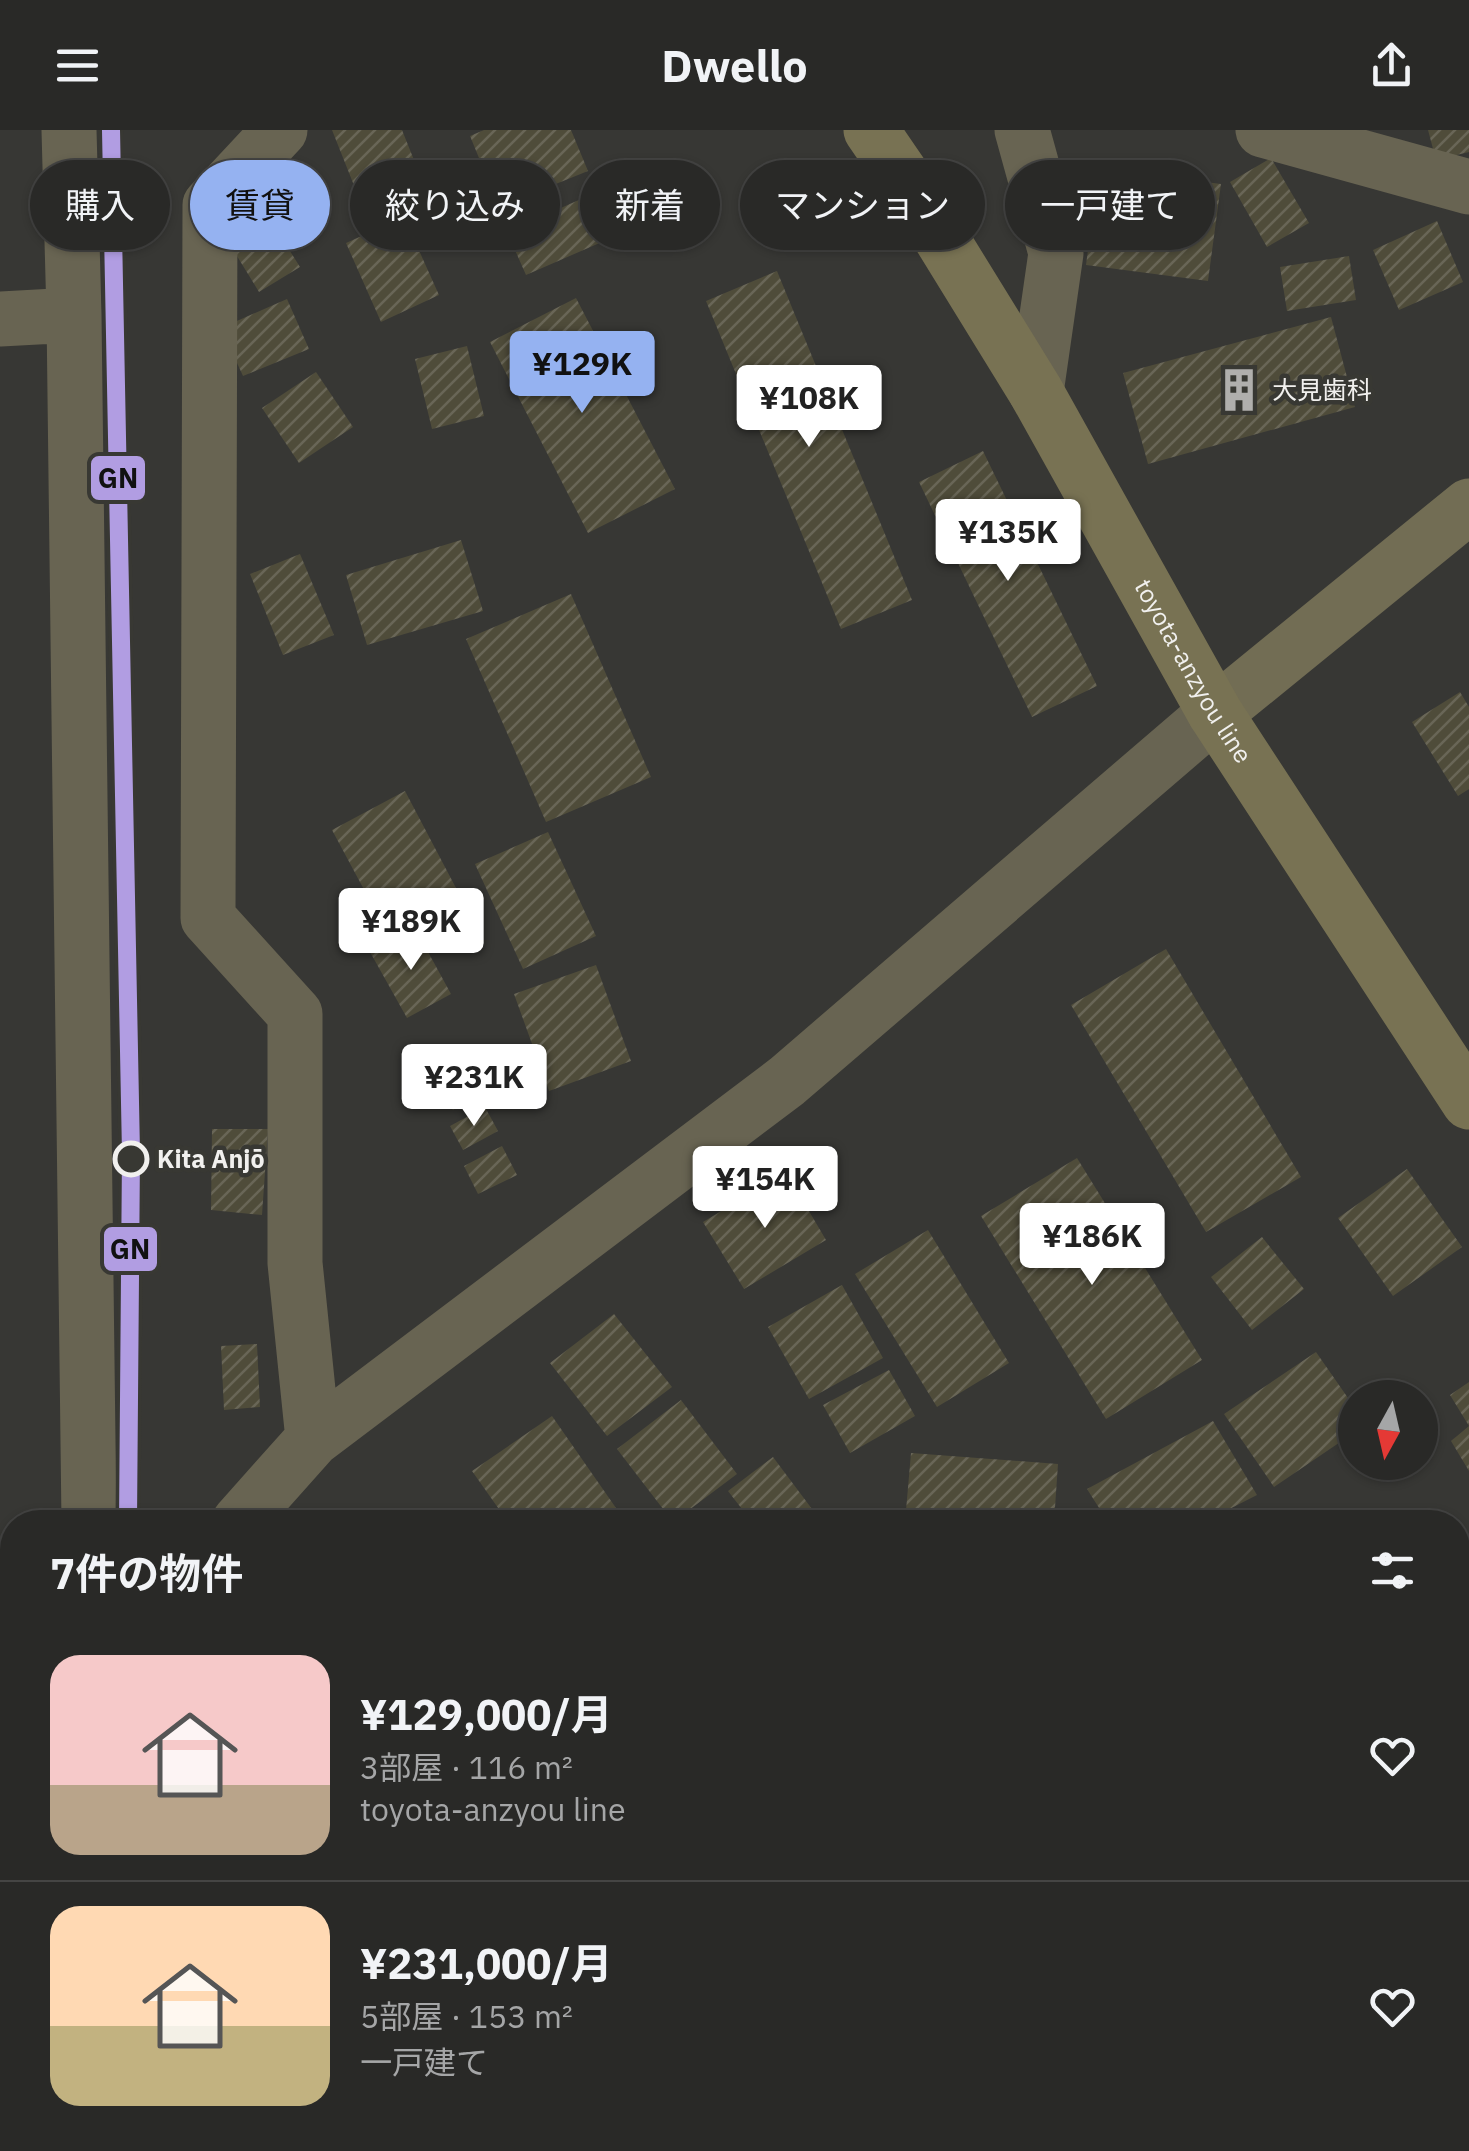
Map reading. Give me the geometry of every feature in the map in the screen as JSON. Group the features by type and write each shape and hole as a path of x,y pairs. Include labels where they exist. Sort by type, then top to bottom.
{"main road":[{"name":"toyota-anzyou line","path":"871,130 1036,392 1215,713 1469,1102"}],"street":[{"path":"69,130 89,1510"},
{"path":"280,130 210,205 208,918 295,1014 295,1263 313,1439"},
{"path":"1022,130 1056,253 1036,392"},
{"path":"1262,130 1469,188"},
{"path":"0,319 74,316"},
{"path":"250,1510 313,1439 787,1081 1215,713 1469,506"}],"building":[{"path":"332,130 402,130 414,160 350,160 350,175"},
{"path":"484,130 571,130 583,160 580,160 580,174 560,182 560,160 480,160 470,136"},
{"path":"1428,130 1469,130 1469,152 1436,160"},
{"path":"1271,158 1309,223 1267,247 1230,182"},
{"path":"1215,183 1221,184 1215,229"},
{"path":"580,199 580,250 584,250 526,275 515,250 560,250 560,208"},
{"path":"1437,221 1463,282 1399,310 1373,250"},
{"path":"350,241 350,250 419,250 439,295 381,322 346,243"},
{"path":"233,250 289,250 300,267 259,292"},
{"path":"1088,250 1212,250 1208,281 1086,265"},
{"path":"1349,256 1356,300 1287,311 1280,267"},
{"path":"777,271 912,600 841,629 706,301"},
{"path":"576,298 675,489 588,533 490,342"},
{"path":"287,299 309,349 243,376 221,328"},
{"name":"大見歯科","path":"1331,317 1355,407 1148,464 1123,373"},
{"path":"467,346 484,416 432,429 415,359"},
{"path":"316,372 353,427 299,463 262,408"},
{"path":"983,451 1097,686 1032,717 919,482"},
{"path":"461,540 483,611 367,645 346,575"},
{"path":"300,554 334,635 283,655 250,574"},
{"path":"571,594 651,777 546,822 466,639"},
{"path":"1460,692 1469,707 1469,789 1458,796 1412,722"},
{"path":"405,791 456,888 383,925 332,830"},
{"path":"548,832 596,936 523,969 475,864"},
{"path":"415,928 451,994 407,1018 370,952"},
{"path":"1166,949 1301,1177 1206,1232 1071,1005"},
{"path":"596,965 631,1061 549,1091 514,994"},
{"path":"453,1068 473,1096 453,1110 433,1081"},
{"path":"485,1107 498,1131 463,1150 450,1126"},
{"path":"212,1129 268,1129 262,1215 211,1210"},
{"path":"502,1146 517,1175 478,1194 464,1166"},
{"path":"1077,1158 1202,1360 1106,1419 981,1216"},
{"path":"1407,1169 1462,1247 1393,1296 1338,1218"},
{"path":"786,1172 826,1240 744,1289 703,1222"},
{"path":"928,1230 1009,1363 937,1407 855,1274"},
{"path":"1262,1237 1304,1289 1252,1330 1211,1277"},
{"path":"842,1285 883,1358 809,1399 768,1327"},
{"path":"614,1314 672,1387 607,1436 550,1363"},
{"path":"257,1344 260,1407 224,1410 221,1346"},
{"path":"1316,1352 1338,1384 1338,1444 1274,1487 1224,1414"},
{"path":"889,1370 915,1416 850,1453 823,1405"},
{"path":"1469,1382 1469,1426 1450,1395"},
{"path":"681,1400 737,1474 689,1510 664,1510 617,1449"},
{"path":"552,1416 616,1508 500,1510 472,1471"},
{"path":"1213,1421 1257,1495 1228,1510 1100,1510 1087,1489"},
{"path":"1469,1426 1469,1471 1451,1441"},
{"path":"911,1453 1058,1464 1055,1510 906,1510"},
{"path":"773,1457 812,1509 743,1510 728,1491"}],"transit line":[{"name":"GN","path":"111,130 131,1153 128,1510"}],"place":[{"name":"大見歯科","path":"1239,390"},
{"name":"Kita Anjō","path":"131,1159"}]}
